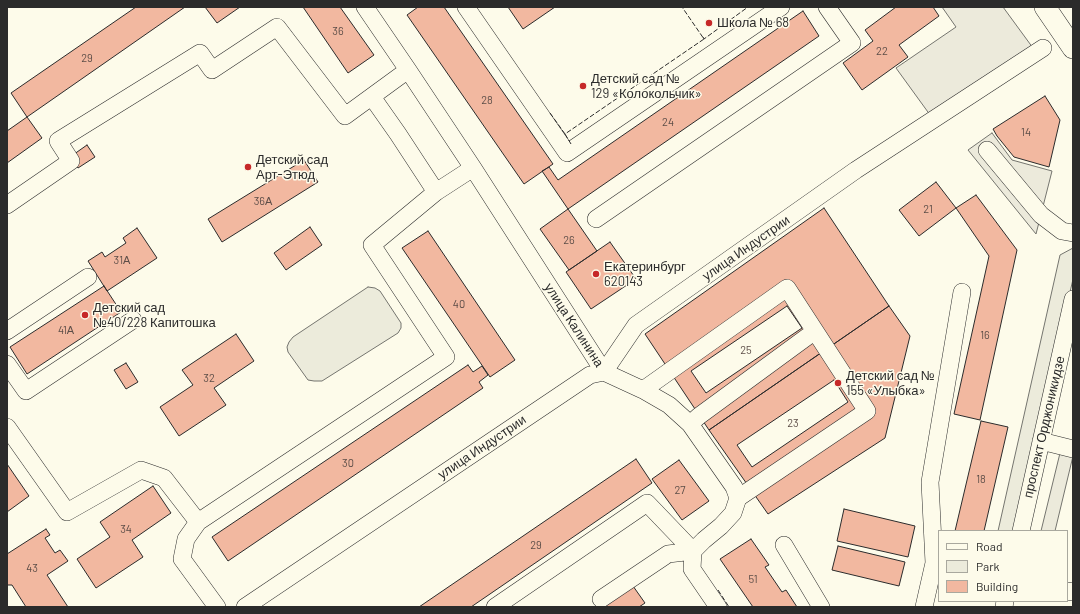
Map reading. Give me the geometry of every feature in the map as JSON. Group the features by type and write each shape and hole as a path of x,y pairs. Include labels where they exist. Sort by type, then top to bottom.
{"main road":[{"path":"1045,7 1073,48"}],"street":[{"name":"улица Калинина","path":"365,7 473,168 604,372 643,390 669,405 690,424 734,487 738,498"},
{"path":"466,7 567,152 781,7"},
{"path":"596,219 852,43 827,7"},
{"path":"7,205 71,161 58,141 200,53 212,70 277,26 345,116 408,70"},
{"name":"улица Индустрии","path":"245,607 590,375 604,372 636,325 856,170 1043,48"},
{"path":"372,97 436,192"},
{"path":"987,150 1041,215 1062,231 1073,233"},
{"path":"217,607 182,560 186,539 198,522 446,357 372,245 436,192 473,168"},
{"path":"7,331 88,277"},
{"path":"601,599 668,554 693,551 733,513 738,498 867,411 787,288 643,390"},
{"path":"924,607 936,564 930,482 962,292"},
{"name":"проспект Орджоникидзе","path":"1021,530 1073,299"},
{"path":"7,364 26,391 133,320"},
{"path":"690,424 815,331"},
{"path":"7,427 67,512 141,470 164,478 198,522"},
{"path":"1041,441 1073,449"},
{"path":"495,607 648,503 693,551 692,569 713,605"},
{"path":"784,544 821,607"}],"green space":[{"path":"1073,248 1073,279 1016,530 998,530 1060,255"},
{"path":"368,287 375,288 380,291 401,323 401,328 398,333 322,381 308,380 288,352 287,347 289,342 293,337"}],"shaded area":[{"path":"942,7 1003,7 1033,48 933,119 896,68 956,27"},
{"path":"992,133 1012,160 1052,171 1036,234 968,150"},
{"path":"1061,449 1073,456 1055,530 1041,530"}],"building":[{"path":"136,7 185,7 27,117 11,93"},
{"path":"205,7 240,7 217,23"},
{"path":"303,7 340,7 374,55 348,73"},
{"path":"418,7 444,7 553,164 524,184 407,15"},
{"path":"508,7 555,7 523,29"},
{"path":"896,7 933,7 939,16 899,45 908,57 862,90 843,63 873,41 865,30"},
{"path":"803,11 819,36 568,209 542,171 549,167 558,180"},
{"path":"1045,96 1060,120 1049,167 1014,157 993,129"},
{"path":"27,117 42,138 7,163 7,131"},
{"path":"87,145 95,157 78,168 70,157"},
{"path":"304,160 318,182 222,242 208,219"},
{"path":"936,182 956,208 919,236 899,210"},
{"path":"976,195 1017,250 980,420 954,414 989,256 956,208"},
{"path":"824,208 889,306 709,430 645,334"},
{"path":"568,209 597,251 569,270 540,229"},
{"path":"310,227 322,245 286,270 274,253"},
{"path":"137,228 157,258 107,291 88,261 102,252 105,257 126,243 123,238"},
{"path":"428,231 515,360 490,377 402,248"},
{"path":"610,242 636,279 591,309 566,272"},
{"path":"104,286 121,312 27,374 10,347"},
{"path":"787,306 802,328 706,393 691,371"},
{"name":"Детский сад № 155 «Улыбка»","path":"889,306 910,336 885,438 768,514 709,430"},
{"path":"236,334 254,361 214,388 226,405 179,436 160,407 193,385 182,370"},
{"path":"126,363 138,382 126,389 114,370"},
{"path":"468,365 473,372 482,366 488,375 479,382 483,388 228,561 212,537"},
{"path":"834,380 848,402 752,467 737,445"},
{"path":"981,421 1008,427 984,530 955,530"},
{"path":"636,459 652,483 471,607 419,607"},
{"path":"679,460 709,501 682,520 652,479"},
{"path":"7,464 29,496 7,512"},
{"path":"153,486 171,513 132,540 143,557 96,588 77,559 110,537 100,522"},
{"path":"844,509 915,526 908,557 837,541"},
{"path":"46,529 50,535 45,538 55,553 60,550 68,561 47,575 68,607 26,607 12,585 7,585 7,554"},
{"path":"751,539 769,565 765,567 782,592 786,590 797,607 753,607 720,559"},
{"path":"838,546 905,562 899,586 832,570"},
{"path":"633,586 645,603 639,607 603,607"}],"fence":[{"path":"550,113 565,134 704,39 682,7"},
{"path":"703,37 704,39 748,7"},
{"path":"565,134 571,144"},
{"path":"718,590 729,607"}],"place":[{"name":"Школа № 68","path":"709,23"},
{"name":"Детский сад № 129 «Колокольчик»","path":"583,86"},
{"name":"Детский сад Арт-Этюд","path":"248,167"},
{"name":"Екатеринбург 620143","path":"596,274"},
{"name":"Детский сад №40/228 Капитошка","path":"85,315"},
{"name":"Детский сад № 155 «Улыбка»","path":"838,383"}]}
